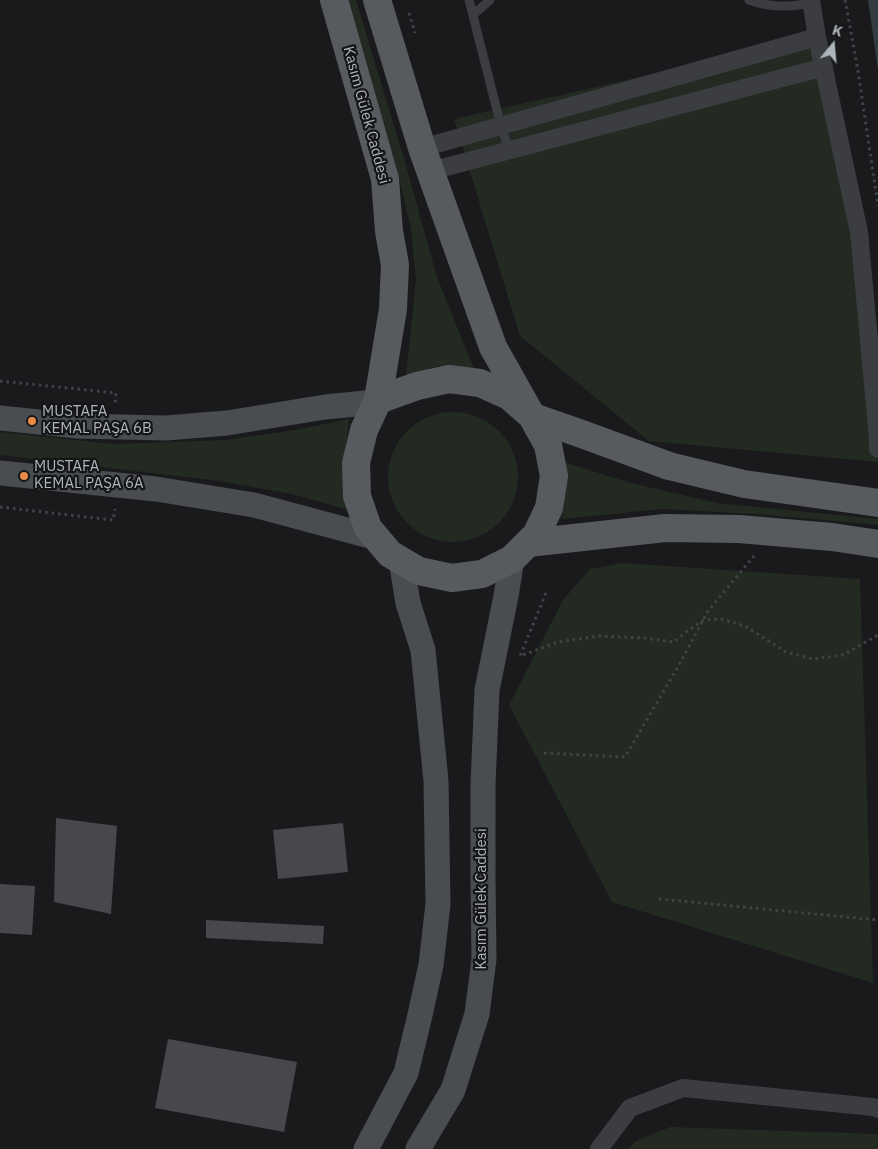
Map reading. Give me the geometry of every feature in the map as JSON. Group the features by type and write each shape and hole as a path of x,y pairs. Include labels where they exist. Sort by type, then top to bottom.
{"main road":[{"name":"Kasım Gülek Caddesi","path":"334,0 385,179 389,231 395,265 393,309 378,400 364,430 356,463 357,496 368,528 390,554 419,571 452,578 482,574 520,551"},
{"path":"377,0 426,160 492,347 548,445 554,476 549,508 536,535 520,551"},
{"path":"0,418 77,426 166,428 226,424 325,407 366,403 417,386 449,379 480,383 509,396 533,418 669,466 744,484 878,502"},
{"path":"0,473 156,489 254,505 377,538"},
{"path":"520,551 665,528 739,529 832,537 878,544"},
{"name":"Kasım Gülek Caddesi","path":"418,1149 454,1090 477,1014 484,959 483,785 487,690 506,596 520,551"},
{"path":"366,1149 406,1073 431,965 438,904 436,780 423,650 408,603 401,560"}],"street":[{"path":"812,1 817,36 859,232 878,449"},
{"path":"426,160 502,126 817,36"},
{"path":"426,160 509,151 824,67"},
{"path":"599,1149 630,1108 683,1088 878,1109"}],"lane":[{"path":"469,0 509,151"},
{"path":"473,15 490,0"},
{"path":"750,0 772,6 786,7 812,1"}],"path":[{"path":"845,0 858,71 878,206"},
{"path":"0,381 116,393 115,406"},
{"path":"0,507 113,520 115,509"},
{"path":"544,753 624,757 679,665 708,611 774,532"},
{"path":"546,593 520,656 558,642 599,636 643,638 674,642 704,620 721,619 745,626 786,652 813,659 843,655 878,635"},
{"path":"659,899 878,920"}],"shaded area":[{"path":"344,0 356,0 405,162 437,277 474,369 438,366 406,376 416,280 411,229 395,161"},
{"path":"868,0 878,0 878,70"},
{"path":"817,37 859,232 878,462 649,441 520,336 454,119"},
{"path":"453,412 466,413 478,417 499,431 513,452 517,464 517,490 513,502 499,523 478,537 466,541 453,542 440,541 428,537 407,523 393,502 389,490 388,477 389,464 393,452 407,431 428,417 440,413"},
{"path":"349,419 344,463 349,510 292,494 219,481 0,455 0,432 113,444 226,440 295,430"},
{"path":"560,461 631,483 717,503 878,519 878,525 756,514 662,509 562,519 565,491"},
{"path":"622,563 860,579 873,983 612,902 509,705 563,600 590,569"},
{"path":"670,1127 878,1134 878,1149 628,1149 636,1141"}],"building":[{"path":"56,818 117,826 111,914 54,902"},
{"path":"343,823 348,872 278,879 273,830"},
{"path":"0,884 35,886 32,935 0,933"},
{"path":"206,920 324,926 323,944 206,938"},
{"path":"168,1039 297,1062 284,1132 155,1108"}],"place":[{"name":"MUSTAFA KEMAL PAŞA 6B","path":"32,421"},
{"name":"MUSTAFA KEMAL PAŞA 6A","path":"24,476"}]}
